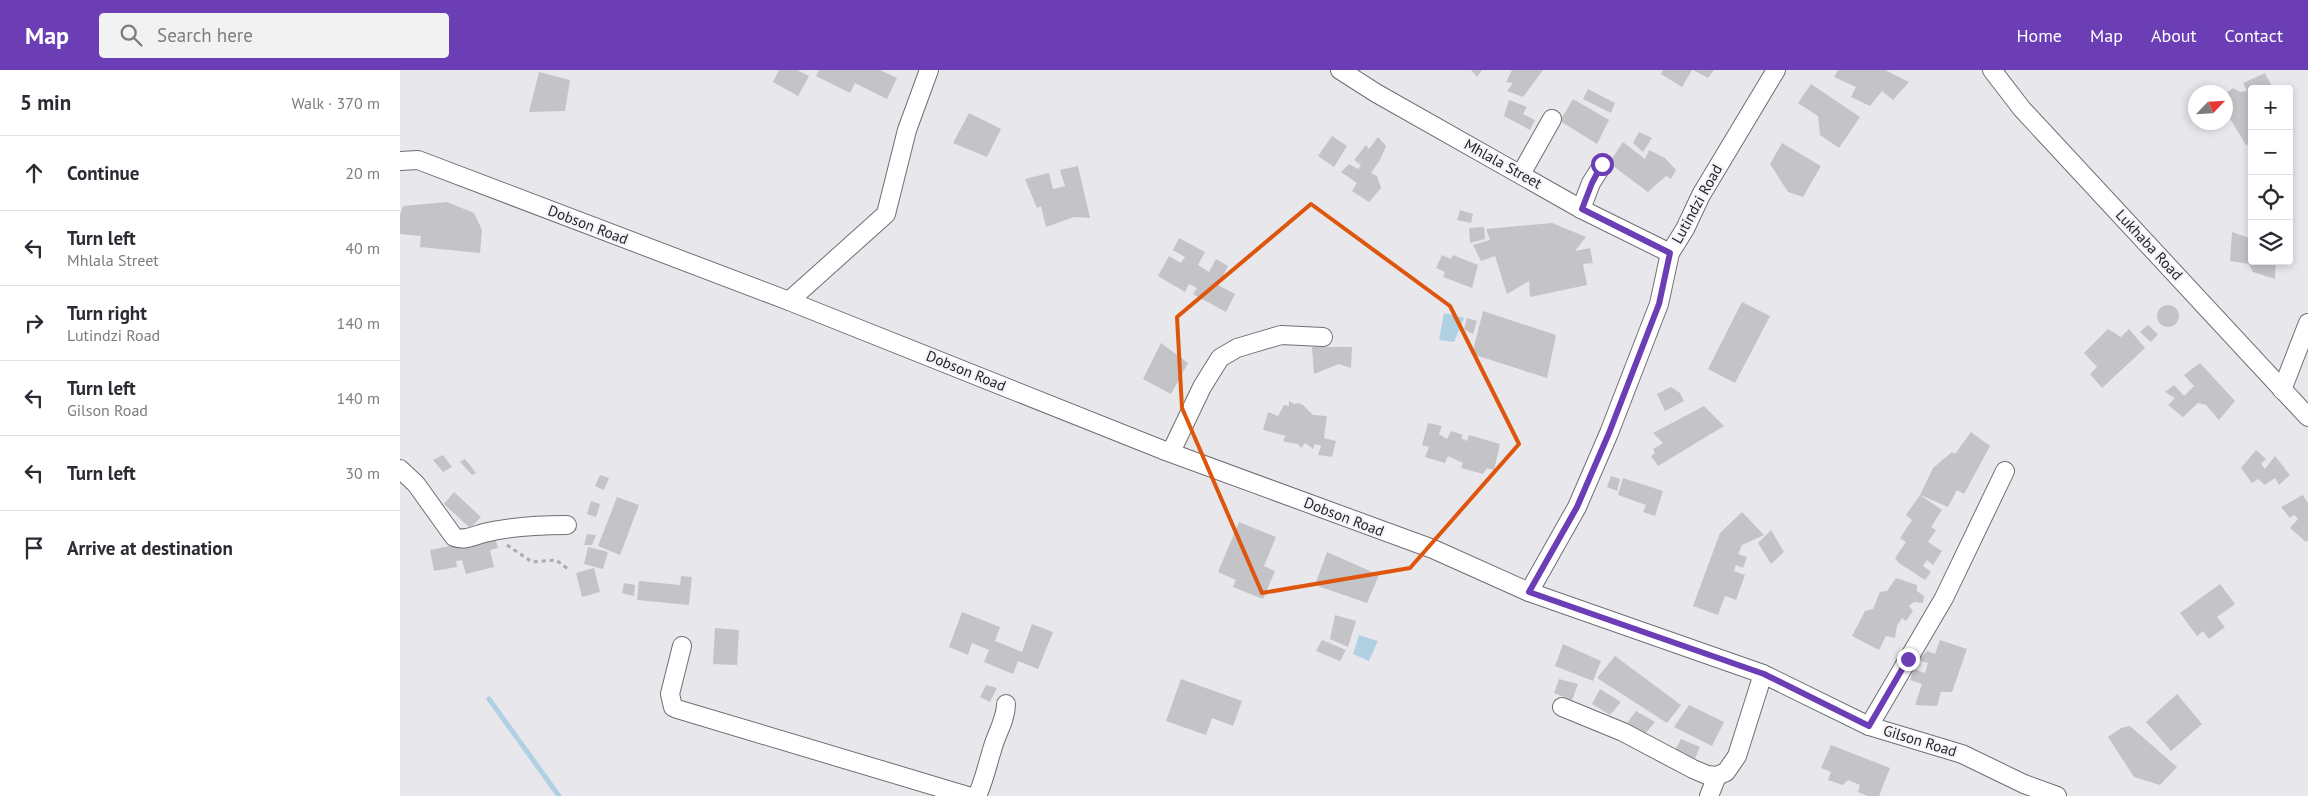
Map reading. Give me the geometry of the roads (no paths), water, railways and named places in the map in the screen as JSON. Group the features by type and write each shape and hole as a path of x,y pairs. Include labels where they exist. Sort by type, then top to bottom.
{"street":[{"path":"790,301 886,214 907,130 929,70"},
{"name":"Mhlala Street","path":"1340,70 1376,93 1582,209 1670,253"},
{"name":"Lutindzi Road","path":"1529,592 1577,507 1609,433 1659,304 1670,253 1685,229 1701,195 1776,70"},
{"name":"Lukhaba Road","path":"1992,70 2022,109 2308,418"},
{"path":"1521,174 1552,119"},
{"name":"Dobson Road","path":"400,161 418,160 790,301 1171,452 1433,549 1529,592"},
{"path":"1582,209 1602,164"},
{"path":"2282,390 2308,323"},
{"path":"1171,452 1202,387 1220,358 1237,348 1281,335 1323,337"},
{"path":"400,468 416,484 454,536 461,540 485,533 528,525 567,525"},
{"path":"1869,726 1944,598 2005,471"},
{"name":"Gilson Road","path":"1529,592 1764,674 1869,726 1962,754 2024,784 2057,796"},
{"path":"682,646 670,694 672,707 968,796"},
{"path":"1562,707 1624,732 1693,769 1707,775 1717,776 1726,772 1737,756 1764,674"},
{"path":"977,796 985,778 992,749 1006,712 1006,704"},
{"path":"1710,796 1717,776"}],"water":[{"path":"1444,313 1464,318 1454,342 1439,340"},
{"path":"1359,635 1378,641 1369,661 1353,654"}],"waterway":[{"path":"489,699 559,796"}]}
